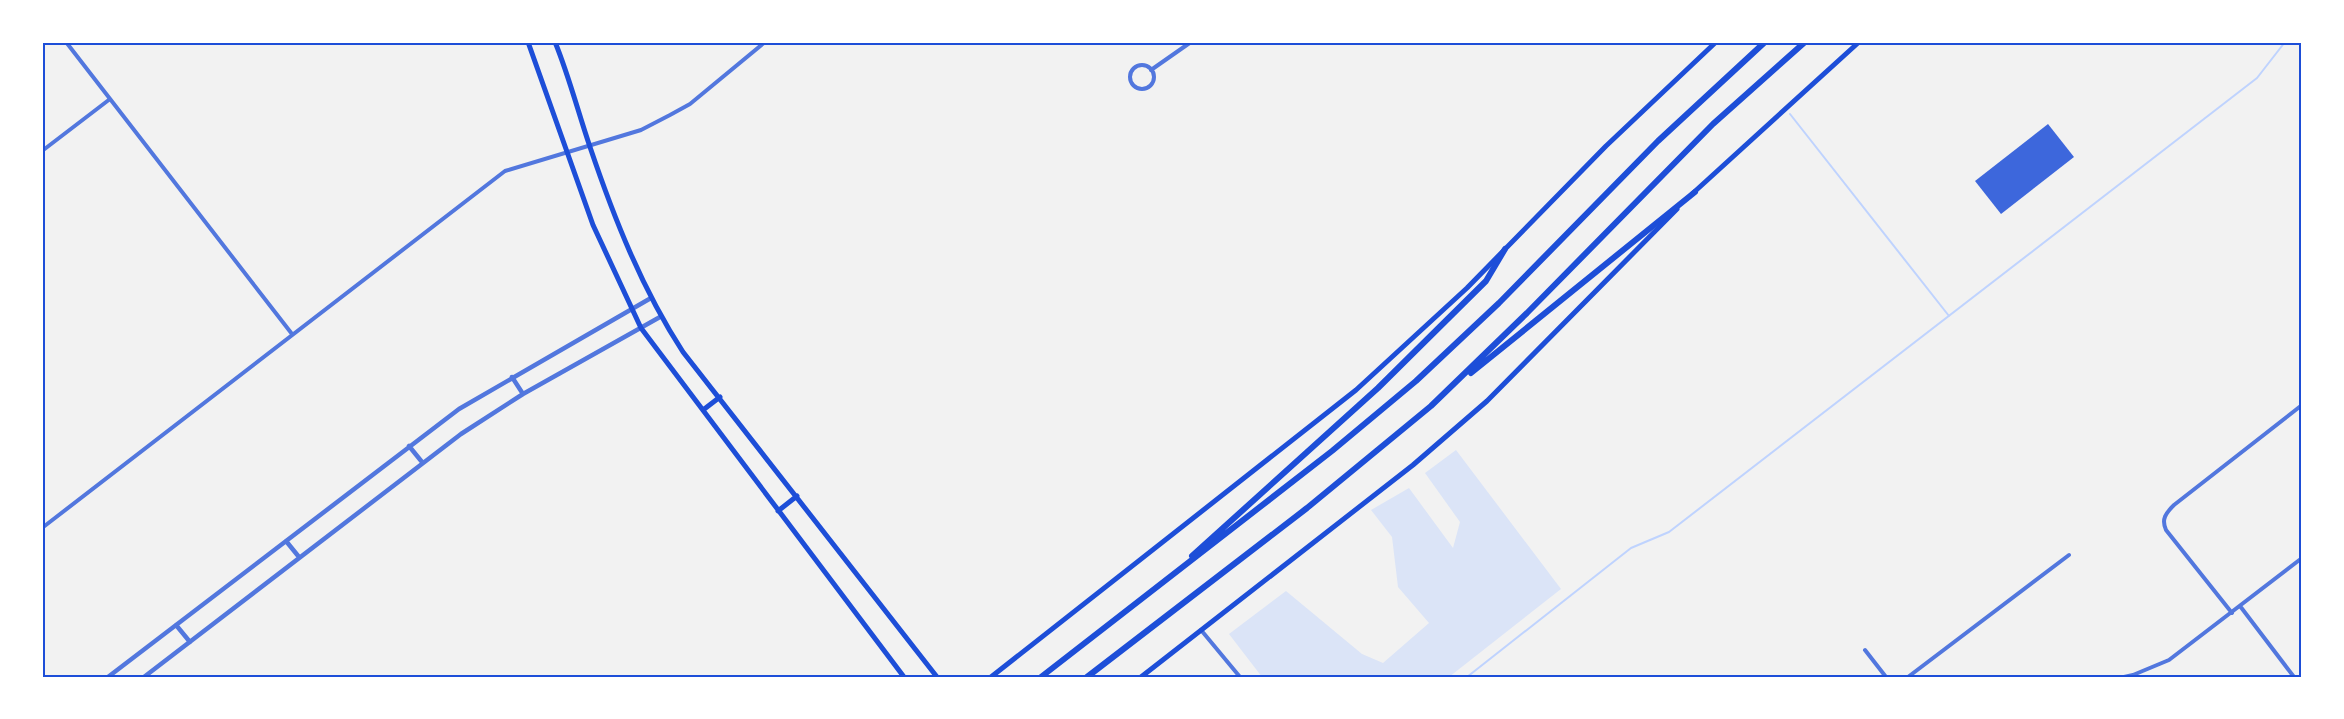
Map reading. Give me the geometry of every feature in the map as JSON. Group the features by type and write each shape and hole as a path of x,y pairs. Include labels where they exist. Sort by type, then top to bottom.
{"highway":[{"path":"1041,677 1332,451 1444,356 1658,141 1765,42"},
{"path":"1431,406 1519,321 1713,124 1805,42"},
{"path":"1087,677 1307,508 1695,192"},
{"path":"1158,587 1378,388 1486,281 1505,249"}],"main road":[{"path":"528,42 593,225 641,328 904,677"},
{"path":"555,42 589,146 620,227 660,316 683,352 937,677"},
{"path":"992,676 1356,390 1467,288 1606,147 1716,42"},
{"path":"1142,677 1413,465 1487,401 1695,192 1859,42"},
{"path":"703,410 720,397"},
{"path":"778,511 797,496"}],"street":[{"path":"66,42 291,334"},
{"path":"42,528 505,171 641,130 690,104 765,42"},
{"path":"1151,70 1191,42"},
{"path":"1141,65 1151,70 1154,76 1150,86 1139,89 1133,85 1130,78 1135,68 1141,65"},
{"path":"42,151 110,99"},
{"path":"108,677 459,409 651,298"},
{"path":"144,677 422,462 479,421 660,316"},
{"path":"512,377 523,394"},
{"path":"2232,613 2166,530 2163,523 2164,517 2174,505 2302,405"},
{"path":"410,446 422,462"},
{"path":"286,541 299,557"},
{"path":"1908,677 2069,555"},
{"path":"2124,677 2134,676 2169,660 2302,558"},
{"path":"2240,606 2294,677"},
{"path":"176,625 190,642"},
{"path":"1201,630 1240,677"},
{"path":"1865,650 1886,677"}],"shaded area":[{"path":"1456,450 1561,589 1449,677 1262,677 1229,634 1286,591 1362,654 1383,663 1429,623 1398,587 1392,537 1371,510 1409,488 1453,548 1460,522 1425,473"}],"building":[{"path":"2048,124 2074,157 2001,214 1975,181"}],"waterway":[{"path":"1467,677 1631,548 1669,532 2257,78 2285,42"},
{"path":"1790,114 1949,316"}]}
